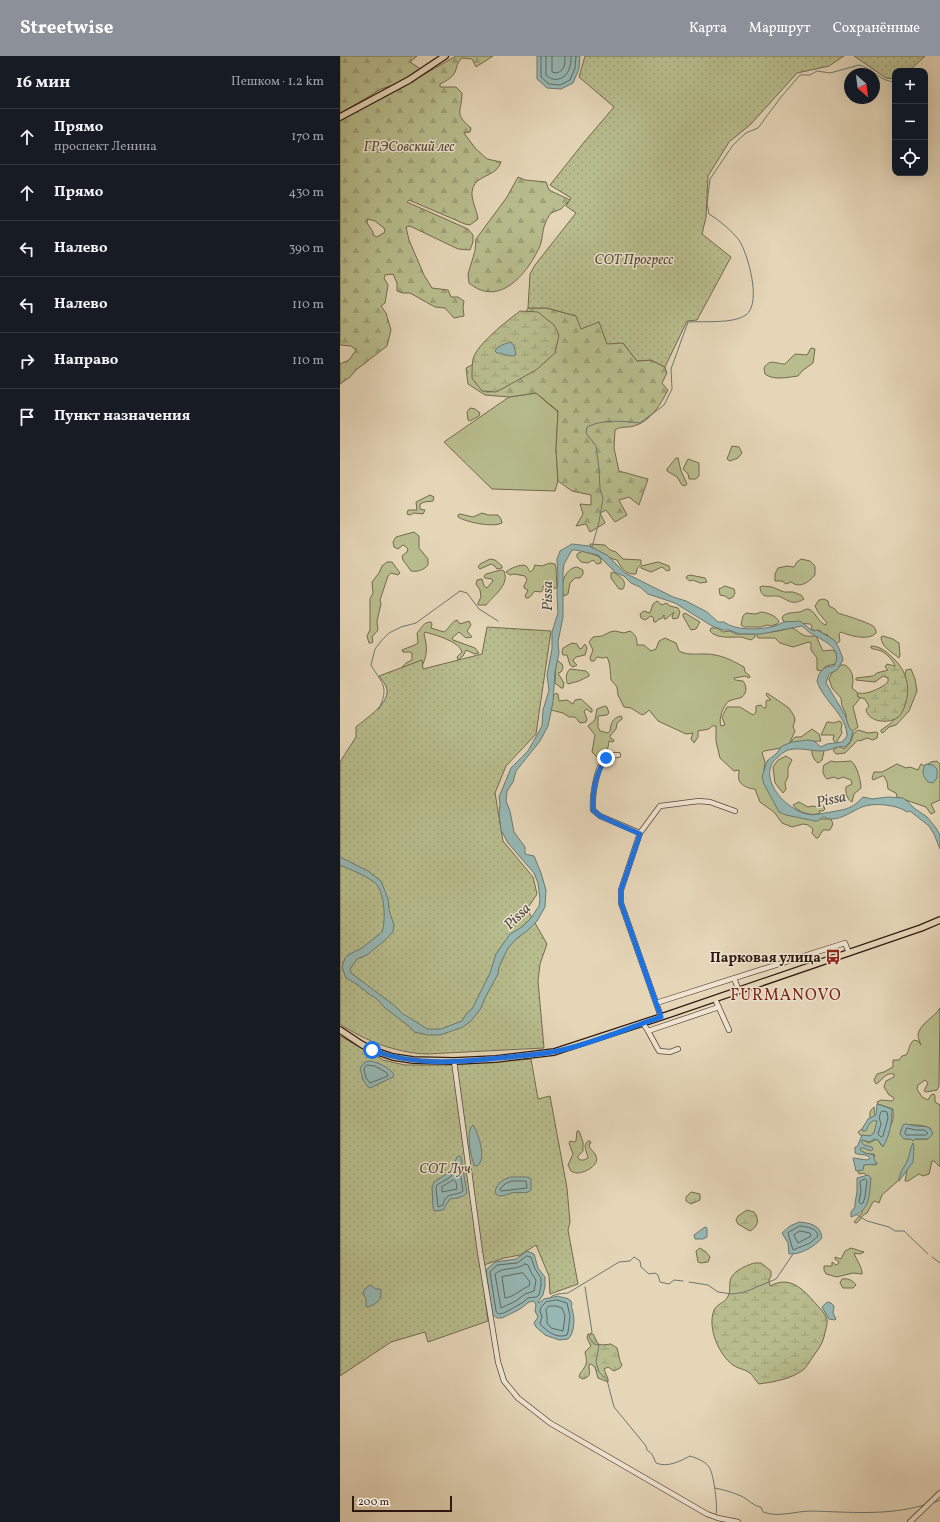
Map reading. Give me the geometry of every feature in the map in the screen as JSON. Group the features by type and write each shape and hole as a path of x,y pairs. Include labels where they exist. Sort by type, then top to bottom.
{"main road":[{"path":"340,117 409,80 445,56"},
{"path":"340,1030 361,1044 382,1054 413,1060 454,1061 554,1052 716,999 940,920"}],"street":[{"path":"618,755 611,755 606,758 602,764 595,782 592,799 593,810 600,816 640,834"},
{"path":"661,1017 621,903 621,890 640,834 660,806 699,801 710,802 735,811"},
{"path":"656,1003 845,943 849,953"},
{"path":"734,978 739,991"},
{"path":"716,999 729,1030"},
{"path":"648,1031 719,1007"},
{"path":"643,1023 659,1051 670,1052 678,1049"},
{"path":"454,1061 480,1252 498,1362 504,1381 518,1398 550,1423 707,1514 738,1522"},
{"path":"910,1522 940,1493"}],"green space":[{"name":"ГРЭСовский лес","path":"340,56 417,56 410,62 422,70 402,82 381,89 340,114"},
{"name":"ГРЭСовский лес","path":"456,56 493,56 476,67 472,59 462,58 458,63 454,74 440,84 440,87 456,87 462,93 460,115 465,123 471,128 470,132 464,133 475,148 487,159 501,162 496,170 481,178 473,187 472,198 478,219 470,225 409,200 407,202 468,229 473,235 473,242 470,250 458,249 410,226 406,227 409,240 424,275 432,288 448,290 451,297 458,297 464,301 464,316 454,318 445,308 435,307 410,293 397,291 397,283 393,274 385,275 384,278 388,285 385,303 381,306 386,313 391,330 387,346 340,384 340,364 349,360 356,350 351,346 340,345 340,120 390,94","holes":["368,219 375,221 384,228 385,232 377,237 373,235 373,232 367,223"]},
{"name":"СОТ Прогресс","path":"585,56 844,56 829,66 797,73 751,124 729,142 708,176 706,217 702,234 731,257 697,320 687,321 665,367 651,360 637,361 623,343 607,344 599,322 581,329 576,316 547,308 528,308 530,274 535,265 576,213 566,206 571,198 550,185 614,107 579,77"},
{"path":"854,56 925,56 912,68 892,68 892,79 886,78 880,74 880,68 871,68"},
{"path":"518,177 525,180 546,182 549,190 570,200 561,209 551,213 548,217 539,248 534,258 511,285 501,290 491,292 480,290 469,283 468,274 475,251 476,239 507,197"},
{"path":"528,308 547,308 599,322 623,343 637,361 651,360 665,367 667,373 662,383 668,390 654,412 640,424 615,430 614,448 619,471 648,479 639,505 629,497 619,500 627,515 615,522 606,510 600,513 605,523 590,532 586,524 576,526 583,514 580,504 591,505 591,495 572,491 558,481 556,449 558,411 536,393 509,397 485,395 468,384 466,368 484,359 519,325"},
{"path":"520,311 538,312 554,325 559,335 555,353 536,370 500,390 496,392 482,391 472,378 473,359 480,346"},
{"path":"811,348 815,349 813,363 798,376 777,378 765,374 764,368 769,363 773,362 785,364 795,354 807,355"},
{"path":"536,393 558,412 556,449 558,481 555,491 492,489 444,442 509,397"},
{"path":"470,408 475,409 480,413 479,416 470,421 468,420 467,412"},
{"path":"732,446 739,447 742,453 738,458 730,461 727,459"},
{"path":"676,458 678,458 681,471 687,484 685,486 682,485 677,477 667,471"},
{"path":"688,459 699,463 699,476 696,479 689,479 688,474 683,469"},
{"path":"430,495 434,497 433,501 420,504 420,509 425,510 423,514 407,514 408,510 417,510 416,502"},
{"path":"482,513 488,515 498,515 502,523 493,525 480,524 458,517 460,514 473,517"},
{"path":"414,532 419,536 419,548 428,559 428,565 421,570 411,571 403,560 402,556 408,549 403,545 398,549 394,547 393,542 396,537"},
{"path":"590,544 605,545 610,550 616,552 623,559 641,560 641,564 637,569 636,574 627,572 622,568 617,560 599,553 590,546"},
{"path":"583,551 598,556 601,559 601,563 597,564 593,560 588,563 581,562 577,557 577,554"},
{"path":"490,559 495,560 502,566 502,568 497,569 491,564 480,569 478,567 480,564"},
{"path":"801,559 810,561 815,566 815,575 810,580 801,585 791,582 786,584 782,581 775,581 775,574 778,568 787,566 794,567"},
{"path":"387,562 392,562 400,573 398,575 391,573 388,576 380,600 381,604 377,621 378,630 372,637 373,642 369,643 367,636 370,630 370,599 373,593 372,582 382,566"},
{"path":"658,562 669,566 670,570 667,571 662,567 651,572 641,568 641,566"},
{"path":"550,563 555,564 557,587 555,589 552,585 543,586 543,590 541,592 534,592 528,598 525,596 528,590 524,588 527,580 525,576 514,574 510,575 506,572 524,565 527,566 530,572 533,570 535,565 542,566"},
{"path":"577,567 583,570 583,574 580,578 575,578 570,583 568,594 564,596 562,587 564,578 569,571"},
{"path":"501,570 504,571 505,576 503,586 486,605 478,605 481,597 480,590 476,584 477,580 482,579 484,586 487,588 493,581 492,579 485,578 484,576 486,574"},
{"path":"613,572 624,581 623,589 619,589 611,578 611,573"},
{"path":"690,575 705,578 707,582 700,583 693,580 690,581 686,578"},
{"path":"725,586 734,589 735,593 733,597 729,599 720,595 719,589"},
{"path":"760,587 772,587 784,592 793,592 801,595 804,599 792,602 777,596 766,596 762,594 761,591"},
{"path":"824,599 828,601 829,606 835,609 838,613 872,625 875,628 876,633 869,637 864,637 849,635 841,632 839,634 840,641 836,644 827,637 828,635 819,630 815,631 811,629 812,626 810,624 784,622 782,618 783,616 808,609 813,612 823,624 826,625 827,623 815,606 819,600"},
{"path":"657,601 662,605 666,603 670,606 678,608 680,612 678,618 673,619 672,617 674,612 666,619 664,619 664,615 656,622 654,622 653,617 651,616 645,620 641,618 640,614 644,611 650,613 653,604"},
{"path":"762,612 774,616 779,622 771,626 767,625 761,627 744,627 741,625 743,616 746,613 755,614"},
{"path":"685,613 700,622 696,629 691,630 683,616"},
{"path":"457,620 460,624 469,621 471,625 467,631 472,637 466,638 459,632 452,638 453,640 475,648 479,653 475,654 466,650 463,656 458,660 457,657 462,652 460,648 446,639 425,632 426,654 422,666 402,667 412,660 412,653 403,652 402,650 417,644 417,633 424,624 431,622 431,628 444,632 453,622"},
{"path":"487,627 551,631 536,734 506,766 495,793 503,841 533,877 537,894 527,909 547,944 540,964 538,981 544,1048 427,1054 393,1049 360,1036 340,1024 340,762 356,737 356,727 372,714 386,698 386,686 379,676 422,660 423,669 482,654"},
{"path":"711,628 717,628 723,632 730,631 736,634 753,634 755,637 751,640 741,637 720,636 713,634 710,631"},
{"path":"791,628 805,636 816,636 823,651 833,650 837,656 835,664 826,666 822,671 817,670 817,658 811,650 811,643 809,642 793,647 780,643 775,638 758,638 757,636 757,634"},
{"path":"615,631 624,633 630,631 636,637 637,645 644,645 651,651 656,649 659,641 665,638 676,643 679,651 683,653 710,654 719,656 744,667 745,672 750,676 749,678 745,676 734,678 735,680 743,681 746,687 745,694 742,697 731,700 727,703 721,716 721,726 725,725 722,717 727,707 740,707 753,715 756,712 756,706 761,705 766,708 767,700 771,700 766,695 767,693 789,708 794,716 795,720 793,727 795,731 789,744 781,748 764,751 762,753 765,762 764,771 776,796 805,819 831,819 833,824 830,830 823,830 818,838 816,838 812,833 813,829 808,825 803,824 792,827 782,823 774,812 760,802 755,789 746,787 740,782 739,770 734,771 720,758 716,741 716,726 698,731 698,737 694,743 691,739 693,733 686,734 658,721 649,710 642,715 631,708 624,707 618,695 617,687 611,680 610,666 607,657 597,657 594,661 591,661 590,658 593,650 589,642 593,637 602,636"},
{"path":"883,636 893,639 899,643 899,658 883,644 881,637"},
{"path":"572,643 577,644 581,649 585,644 587,648 585,655 576,657 573,660 577,665 573,667 570,665 567,655 563,655 562,653 563,648"},
{"path":"871,646 884,650 895,660 903,671 907,682 908,689 904,708 900,715 893,720 879,721 871,717 866,710 869,706 865,699 858,697 857,694 878,689 888,682 888,678 883,676 875,682 856,680 856,678 873,676 877,673 888,670 885,667 887,664 895,666 893,661 887,655 881,651 871,648"},
{"path":"558,661 562,664 563,668 561,672 558,673 564,683 563,688 555,683 556,662"},
{"path":"841,665 845,665 850,669 853,678 852,688 857,692 860,698 853,707 858,727 851,733 846,722 846,714 842,706 841,698 832,688 829,679 832,673"},
{"path":"570,669 586,671 589,676 568,684 566,676"},
{"path":"911,669 915,679 917,691 909,711 896,725 889,727 883,733 881,730 890,724 896,717 906,670"},
{"path":"556,693 558,694 559,701 567,700 573,704 575,700 581,699 592,709 592,712 587,709 584,711 587,719 586,722 580,723 575,717 569,717 563,713 551,710 553,696"},
{"path":"605,706 607,707 609,713 607,715 598,716 598,727 600,731 608,733 610,731 611,724 617,717 620,716 622,719 617,723 616,729 610,736 610,738 614,740 613,742 609,741 605,754 598,758 592,752 595,735 588,726 595,720 597,709"},
{"path":"840,721 842,724 842,733 836,743 833,740 834,735 821,735 827,722 833,723"},
{"path":"812,729 819,734 821,741 797,742 791,744 795,737 801,737"},
{"path":"858,730 868,733 876,732 878,733 877,738 873,740 867,738 860,741 858,740 845,753 836,754 833,750 839,746 844,749 846,748 849,745 853,734"},
{"path":"817,746 821,747 824,751 822,760 818,763 812,754 813,748"},
{"path":"786,756 792,760 788,768 788,777 785,783 786,789 783,793 775,783 773,767 778,760"},
{"path":"831,761 851,761 857,769 861,788 854,794 852,802 848,798 846,791 846,787 852,784 851,780 843,777 838,779 834,777 827,779 824,775 824,765"},
{"path":"937,761 940,764 940,800 931,804 935,812 931,814 926,807 897,797 896,793 888,789 884,776 873,780 872,778 874,772 882,772 897,764 906,768 910,767 918,770 921,764 925,766 931,762"},
{"path":"799,802 808,807 819,807 823,805 825,809 823,811 819,811 820,813 817,814 805,813 795,808 793,805"},
{"path":"940,1008 939,1086 937,1090 926,1092 924,1091 928,1083 925,1080 918,1085 917,1089 922,1097 928,1100 931,1095 934,1094 935,1102 940,1105 940,1166 932,1161 929,1174 923,1176 919,1174 908,1181 905,1181 907,1170 911,1161 900,1179 882,1195 879,1203 875,1201 873,1202 867,1213 856,1223 854,1222 862,1213 867,1176 864,1173 859,1174 858,1172 865,1164 876,1165 877,1163 872,1159 875,1156 874,1154 867,1154 859,1150 860,1147 870,1150 872,1149 862,1145 861,1141 863,1140 869,1143 877,1139 882,1146 893,1120 893,1109 878,1104 877,1102 881,1100 892,1101 894,1099 889,1095 884,1087 886,1081 894,1077 894,1074 886,1075 876,1084 874,1080 877,1074 893,1067 893,1060 899,1060 902,1056 906,1055 914,1040 918,1041 921,1045 918,1036 921,1027","holes":["903,1125 928,1127 931,1129 928,1139 906,1139 900,1134"]},
{"name":"СОТ Луч","path":"340,1036 383,1060 405,1065 451,1065 531,1059 538,1099 550,1096 567,1188 570,1222 568,1230 578,1284 550,1294 549,1276 536,1245 520,1255 504,1258 481,1266 488,1321 428,1342 425,1332 391,1342 340,1376"},
{"path":"874,1107 875,1116 878,1122 874,1133 871,1136 860,1135 858,1132 862,1129 863,1131 868,1125 872,1108"},
{"path":"577,1131 579,1131 583,1142 583,1151 578,1158 580,1160 584,1160 588,1158 585,1145 588,1141 590,1141 590,1148 596,1155 597,1159 591,1168 584,1172 575,1173 571,1171 568,1165 573,1154 569,1143 570,1141 576,1141"},
{"path":"691,1192 700,1194 700,1200 691,1204 686,1201 686,1197"},
{"path":"747,1210 754,1212 757,1217 755,1227 750,1231 738,1224 736,1220 738,1216"},
{"path":"700,1248 710,1257 708,1262 698,1262 696,1251"},
{"path":"851,1248 864,1252 860,1254 854,1253 862,1274 853,1273 837,1277 826,1274 824,1266 832,1266 832,1262 836,1265 838,1264 839,1262 835,1259 835,1257 841,1259 845,1251"},
{"path":"754,1263 761,1263 771,1271 769,1280 770,1286 784,1282 796,1285 806,1293 822,1311 827,1321 822,1343 804,1369 788,1378 759,1384 750,1373 733,1365 723,1355 713,1333 712,1325 714,1310 726,1300 728,1296 732,1276 742,1268"},
{"path":"842,1279 850,1280 856,1285 853,1288 843,1288 840,1283"},
{"path":"588,1334 593,1334 598,1344 611,1344 617,1348 622,1365 614,1371 608,1367 604,1369 608,1382 598,1378 595,1367 591,1364 589,1365 588,1377 583,1379 579,1377 586,1364 585,1352 591,1346 587,1338"}],"water":[{"path":"537,56 580,56 579,69 573,83 561,89 547,88 537,79"},
{"path":"511,342 514,346 516,355 509,356 497,353 495,351 500,346"},
{"path":"572,544 589,546 607,555 625,573 707,612 718,622 724,622 735,627 756,629 775,626 784,622 800,621 810,629 814,631 817,630 834,640 843,660 837,670 829,674 826,683 853,732 850,742 845,747 825,751 797,749 784,752 772,764 770,773 771,782 775,790 790,806 798,811 810,815 845,809 856,804 863,797 872,799 888,797 903,798 927,817 936,828 940,835 940,849 929,826 910,811 907,812 892,806 867,805 840,818 831,819 822,817 818,821 786,815 779,812 764,784 762,777 767,761 776,754 782,746 792,742 808,740 814,741 821,747 827,744 842,742 847,736 843,721 824,695 817,681 822,670 827,667 834,666 836,655 835,650 831,646 802,626 761,634 740,634 712,626 675,603 648,594 640,587 631,583 624,576 616,573 598,555 572,550 564,564 563,571 563,617 558,642 559,653 555,672 553,702 548,726 540,741 516,771 513,782 507,791 506,801 510,811 514,832 525,847 525,854 534,856 541,873 546,890 545,907 537,921 508,948 499,967 498,974 481,1008 471,1021 463,1027 440,1035 428,1035 414,1032 410,1027 385,1008 377,999 346,978 342,967 345,958 362,948 382,932 384,906 378,886 357,872 340,865 340,857 368,871 381,881 388,899 389,910 394,925 393,932 384,941 367,955 357,959 350,969 351,973 395,1006 403,1014 427,1029 441,1029 462,1021 467,1013 472,1009 490,973 496,954 510,934 522,927 531,918 539,906 540,899 538,883 534,873 508,843 501,830 499,797 511,768 528,751 542,726 543,710 549,690 547,675 552,649 552,632 558,613 557,559 560,551"},
{"path":"926,764 933,765 937,769 937,778 933,783 928,782 924,776 923,771"},
{"path":"370,1061 387,1068 394,1075 393,1077 370,1088 368,1087 363,1080 360,1068 365,1062"},
{"path":"877,1104 892,1109 889,1133 883,1147 878,1140 875,1139 869,1142 863,1140 861,1141 864,1145 872,1147 873,1149 871,1151 860,1148 860,1150 874,1155 874,1159 877,1164 864,1165 863,1170 856,1171 853,1158 867,1160 870,1158 855,1153 855,1147 857,1147 862,1135 870,1136 874,1133 877,1121 871,1122 866,1131 863,1131 862,1129 868,1119 876,1115"},
{"path":"473,1125 480,1140 482,1153 480,1163 477,1166 474,1165 469,1144 469,1133"},
{"path":"903,1125 928,1127 933,1134 928,1139 915,1139 913,1141 911,1139 904,1139 900,1134"},
{"path":"913,1143 913,1162 899,1181 900,1175 908,1159"},
{"path":"457,1157 461,1157 467,1193 461,1197 450,1199 443,1210 434,1211 432,1187 434,1182 451,1171"},
{"path":"868,1175 871,1178 868,1202 858,1214 851,1217 851,1212 855,1207 857,1178"},
{"path":"511,1177 528,1177 531,1179 531,1190 502,1196 497,1195 495,1192 498,1184"},
{"path":"799,1222 811,1224 817,1227 820,1230 822,1238 816,1244 807,1249 798,1253 789,1254 788,1243 782,1233 790,1226"},
{"path":"705,1227 707,1228 707,1237 703,1239 695,1239 694,1235"},
{"path":"527,1251 534,1254 538,1268 545,1277 543,1295 538,1302 539,1303 544,1299 558,1296 568,1299 571,1302 574,1325 572,1333 568,1339 559,1340 545,1335 536,1327 534,1323 538,1317 535,1311 536,1305 534,1301 529,1302 520,1309 502,1318 497,1318 492,1314 486,1270 495,1262 516,1259"},
{"path":"370,1285 376,1289 380,1289 381,1296 376,1303 368,1307 366,1306 366,1299 363,1293"},
{"path":"827,1302 834,1306 833,1313 836,1319 835,1320 829,1319 822,1307"}],"waterway":[{"path":"592,547 599,522 603,498 600,489 596,446 586,433 587,427 593,424 606,422 620,421 640,423 664,405 672,389 671,369 688,322 718,322 734,320 746,315 751,309 753,300 752,278 743,247 736,236 709,214 707,204 710,179 733,145 746,133 758,128 781,97 800,75 810,75 817,71 830,73 859,65 885,80 892,81"},
{"path":"379,709 384,695 384,690 371,665 375,649 389,633 401,627 416,623 460,591 467,593 479,609 498,621"},
{"path":"857,1215 867,1221 889,1227 895,1231 904,1231 928,1254"},
{"path":"689,1282 708,1285 718,1292 732,1294 745,1292 776,1279 793,1254"},
{"path":"551,1298 552,1296 558,1294 568,1293 619,1262 630,1261 634,1257 640,1261 641,1267 649,1274 655,1273 658,1275 660,1282 669,1284 674,1280 683,1281"},
{"path":"932,1257 940,1263"},
{"path":"585,1287 592,1332 589,1337 594,1344 599,1345 596,1362 599,1372 607,1380 614,1407 646,1446 656,1463 665,1465 678,1462 690,1456 700,1460 709,1467 714,1483 716,1515"},
{"path":"715,1488 741,1496 761,1507 763,1512 769,1514 805,1511 882,1512 896,1511 924,1505"},
{"path":"933,1503 940,1500"}],"place":[{"name":"Парковая улица","path":"833,957"}],"district":[{"name":"FURMANOVO","path":"786,994"}],"route":[{"path":"372,1050 403,1059 440,1061 544,1054 564,1050 661,1017 621,903 620,896 640,834 600,816 593,810 592,799 595,782 606,758"}],"water label":[{"name":"Pissa","path":"547,596"},
{"name":"Pissa","path":"831,799"},
{"name":"Pissa","path":"517,916"}]}
